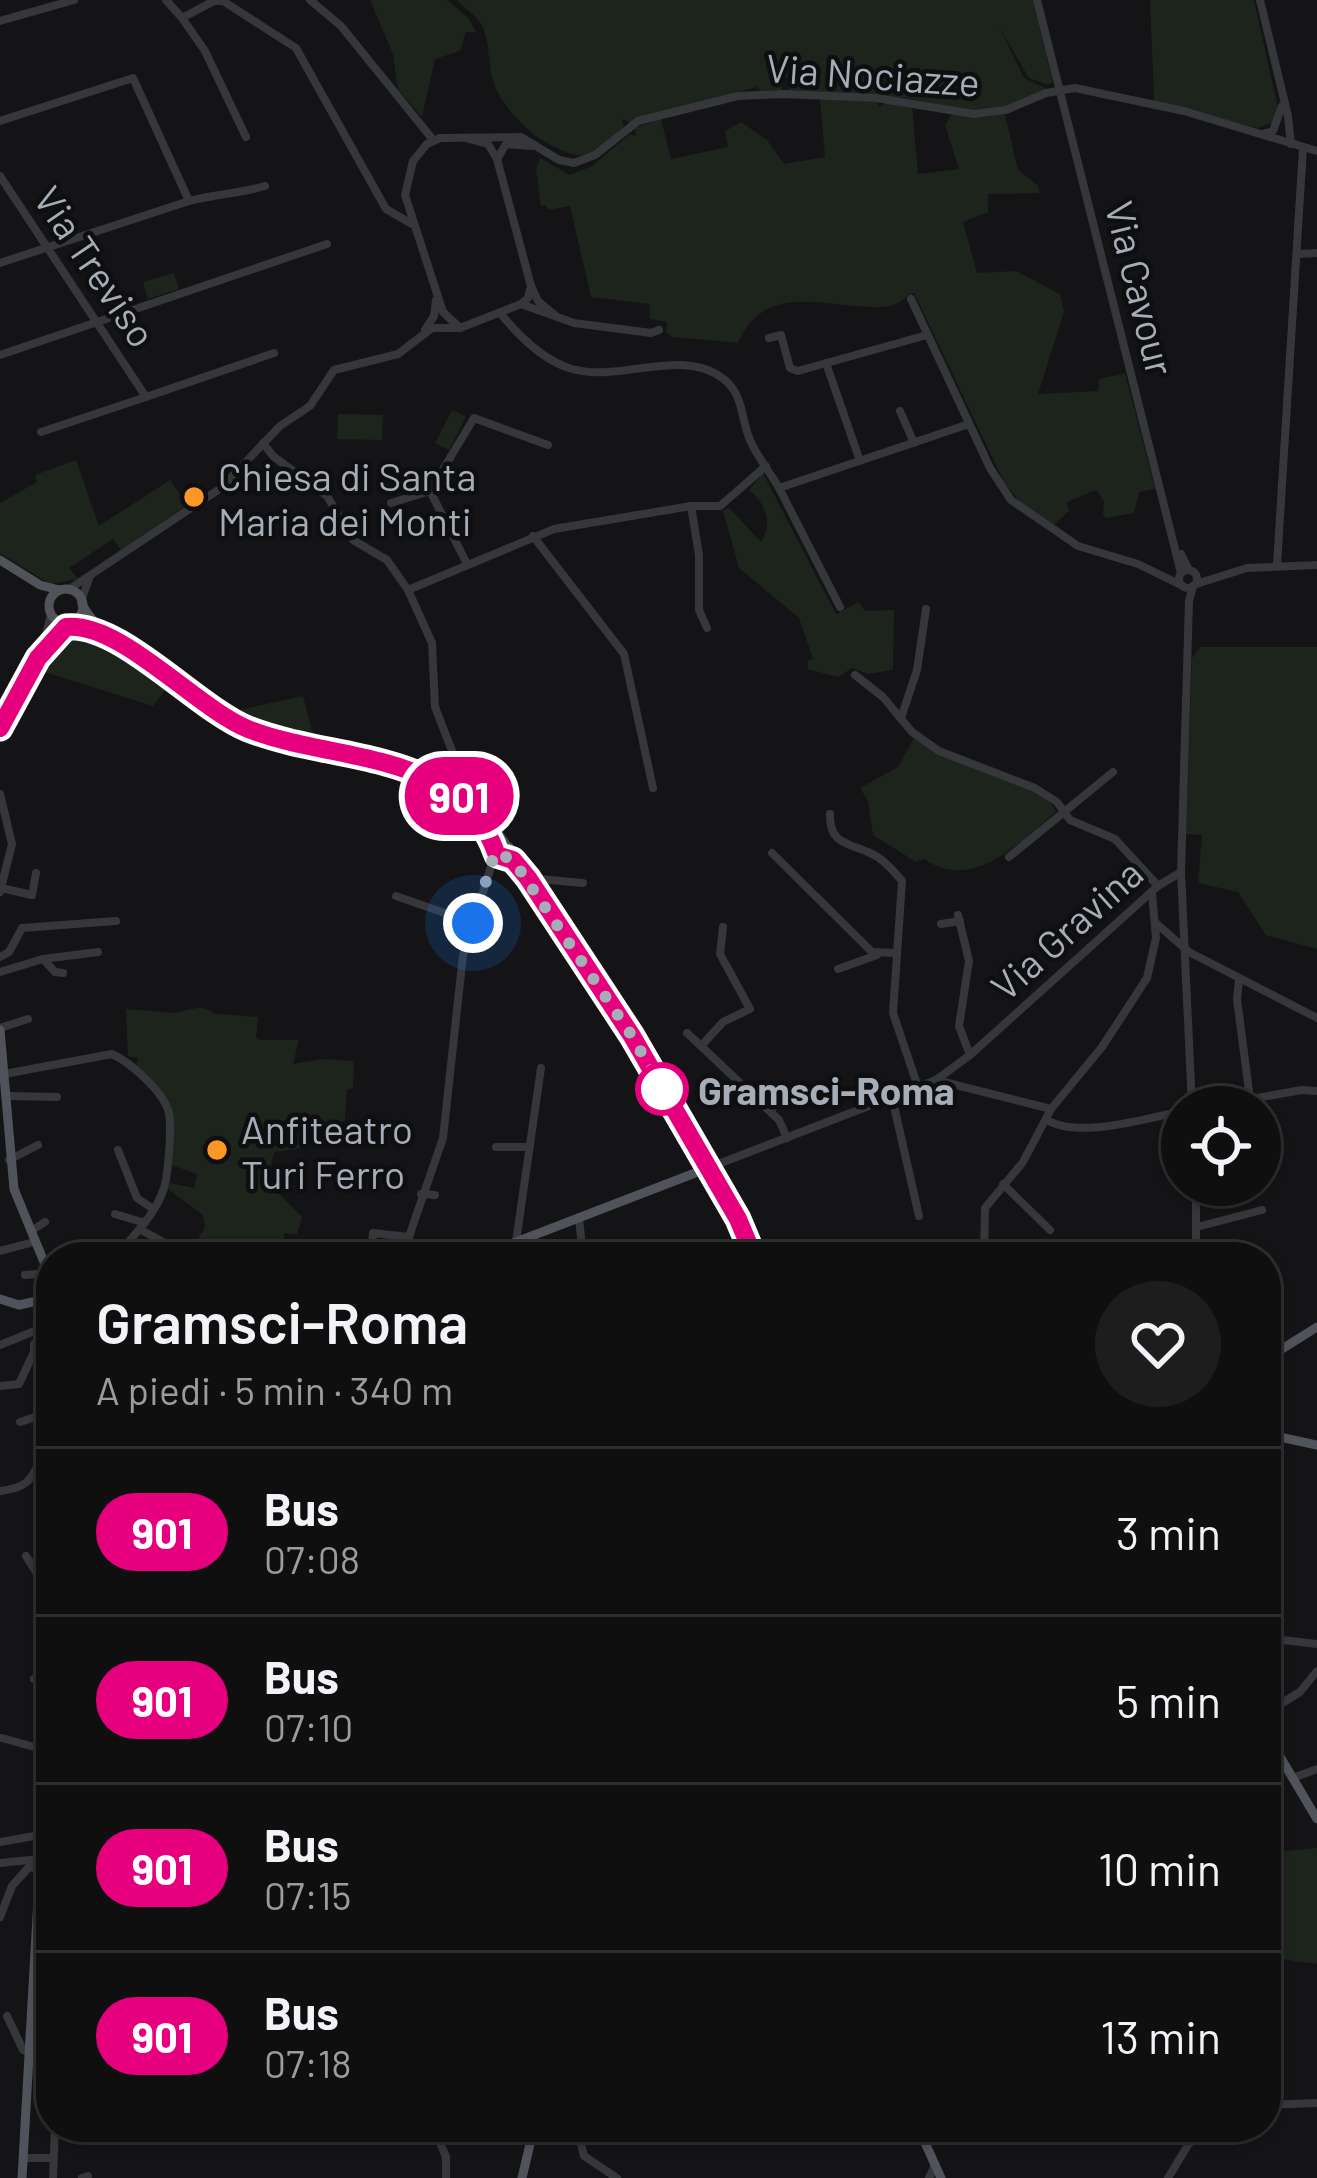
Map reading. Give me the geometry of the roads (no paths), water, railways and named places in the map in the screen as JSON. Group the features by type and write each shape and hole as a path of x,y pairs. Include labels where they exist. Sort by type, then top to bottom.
{"main road":[{"path":"0,560 46,588 65,590 112,639 249,729 408,770 443,785 487,818 502,850"},
{"path":"20,574 58,621 112,639"},
{"path":"50,612 52,596 65,590"},
{"path":"70,625 82,603"},
{"path":"469,803 502,850 517,862 632,1036 750,1242"},
{"path":"0,1029 6,1163 36,1245"},
{"path":"521,1242 708,1168"},
{"path":"0,1299 11,1304 36,1302"},
{"path":"1281,1350 1317,1327"},
{"path":"1281,1437 1317,1444"},
{"path":"1281,1758 1317,1820"},
{"path":"36,1852 36,1878"},
{"path":"22,2178 36,1939"},
{"path":"522,2178 530,2142"},
{"path":"925,2142 941,2178"}],"street":[{"path":"0,21 74,0"},
{"path":"166,0 205,51 246,137"},
{"path":"310,0 341,26 434,141 416,156 405,195 436,295 447,318 465,326"},
{"path":"1036,0 1061,89"},
{"path":"1260,0 1291,144"},
{"path":"182,18 214,1 223,2 296,48 386,209 414,225"},
{"path":"0,122 134,78 189,201"},
{"name":"Via Nociazze","path":"434,141 515,136 566,162 581,162 638,121 738,96 876,98 974,114 1006,110 1061,89 1103,92 1260,135 1275,135 1317,151"},
{"name":"Via Cavour","path":"1061,89 1187,579"},
{"path":"1275,135 1282,98"},
{"path":"460,138 488,144 497,159 531,286 542,306 556,316"},
{"path":"497,159 506,144 539,148"},
{"path":"1277,565 1303,148"},
{"name":"Via Treviso","path":"0,176 146,397 274,353"},
{"path":"0,263 189,201 266,186"},
{"path":"0,355 327,244"},
{"path":"1298,254 1317,253"},
{"path":"424,331 465,326 500,313 528,298 531,286"},
{"path":"65,590 221,488 286,421 310,406 334,370 398,354 434,316 436,295"},
{"path":"911,299 1000,487 1024,512 1088,550 1129,560 1162,578 1317,565"},
{"path":"521,304 613,328 658,330"},
{"path":"500,313 542,352 573,369 642,371 675,365 719,376 738,397 748,437 840,607"},
{"path":"769,338 781,335 794,370 928,335"},
{"path":"826,363 860,461"},
{"path":"41,432 146,397"},
{"path":"900,410 914,442"},
{"path":"391,503 430,491 474,418 548,445"},
{"path":"779,488 969,424"},
{"path":"263,443 273,456 327,496 353,540 387,560 408,590 432,643 435,707 455,761 472,783 487,818"},
{"path":"408,590 554,529 691,506 721,506 766,466"},
{"path":"430,491 466,562"},
{"path":"691,506 699,555 699,610 707,628"},
{"path":"532,536 624,654 653,788"},
{"path":"82,603 91,575"},
{"name":"Via Gravina","path":"708,1168 936,1080 1155,889 1181,872 1187,579"},
{"path":"900,720 916,670 926,609"},
{"path":"41,654 50,612"},
{"path":"0,728 41,654 70,625"},
{"path":"855,674 939,751 1035,788 1057,802 1070,820 1115,839 1155,889 1156,924 1147,978 1102,1047 1049,1114 1024,1162 982,1214 983,1242"},
{"path":"1009,856 1113,772"},
{"path":"0,794 12,844 1,890 32,895 36,873"},
{"path":"830,814 831,830 839,841 871,854 901,878 893,1013 918,1087"},
{"path":"407,1242 445,1125 463,955 502,850"},
{"path":"772,853 878,955"},
{"path":"1181,872 1191,1086"},
{"path":"528,878 583,883"},
{"path":"396,896 473,923"},
{"path":"941,924 959,918 969,961 958,1026 970,1055"},
{"path":"0,957 9,952 22,928 116,920"},
{"path":"1156,924 1239,980 1317,1018"},
{"path":"700,1046 723,1022 750,1009 720,954 723,928"},
{"path":"0,972 43,959 98,952"},
{"path":"838,969 897,953"},
{"path":"43,959 55,972 63,973"},
{"path":"1239,980 1248,1086"},
{"path":"949,1008 961,1003"},
{"path":"0,1029 28,1019"},
{"path":"687,1033 771,1112 787,1138"},
{"path":"3,1079 89,1055 112,1054 162,1099 169,1114 165,1182 143,1226 129,1242"},
{"path":"516,1242 542,1068"},
{"path":"951,1070 952,1084"},
{"path":"936,1080 1049,1114 1057,1126 1110,1125 1161,1116"},
{"path":"1281,1096 1317,1091"},
{"path":"769,1094 774,1106 771,1112"},
{"path":"6,1096 57,1096"},
{"path":"892,1097 919,1216"},
{"path":"6,1163 38,1145"},
{"path":"496,1147 530,1147"},
{"path":"118,1150 137,1198 153,1209"},
{"path":"1004,1183 1050,1230"},
{"path":"421,1193 435,1195"},
{"path":"1196,1206 1196,1242"},
{"path":"1197,1227 1262,1210"},
{"path":"116,1214 168,1242"},
{"path":"579,1218 581,1242"},
{"path":"0,1250 32,1237 46,1222"},
{"path":"368,1242 367,1233 409,1237"},
{"path":"25,1275 36,1273"},
{"path":"0,1345 36,1337"},
{"path":"0,1386 22,1382 36,1342"},
{"path":"20,1422 36,1417"},
{"path":"0,1491 22,1488 36,1467"},
{"path":"26,1556 36,1572"},
{"path":"1281,1640 1317,1644"},
{"path":"1281,1704 1300,1692 1317,1671"},
{"path":"2,1738 36,1747"},
{"path":"1293,1778 1317,1769"},
{"path":"0,1842 36,1836"},
{"path":"0,1862 33,1864"},
{"path":"0,1917 12,1886 33,1864"},
{"path":"8,2016 23,2050 29,2050"},
{"path":"1281,2104 1317,2103"},
{"path":"54,2142 55,2178"},
{"path":"440,2142 446,2178"},
{"path":"581,2142 584,2156 617,2178"},
{"path":"1168,2178 1190,2142"},
{"path":"23,2158 52,2158"},
{"path":"929,2178 935,2165"}],"place":[{"name":"Chiesa di Santa Maria dei Monti","path":"194,497"},
{"name":"Gramsci-Roma","path":"662,1089"},
{"name":"Anfiteatro Turi Ferro","path":"217,1150"}]}
